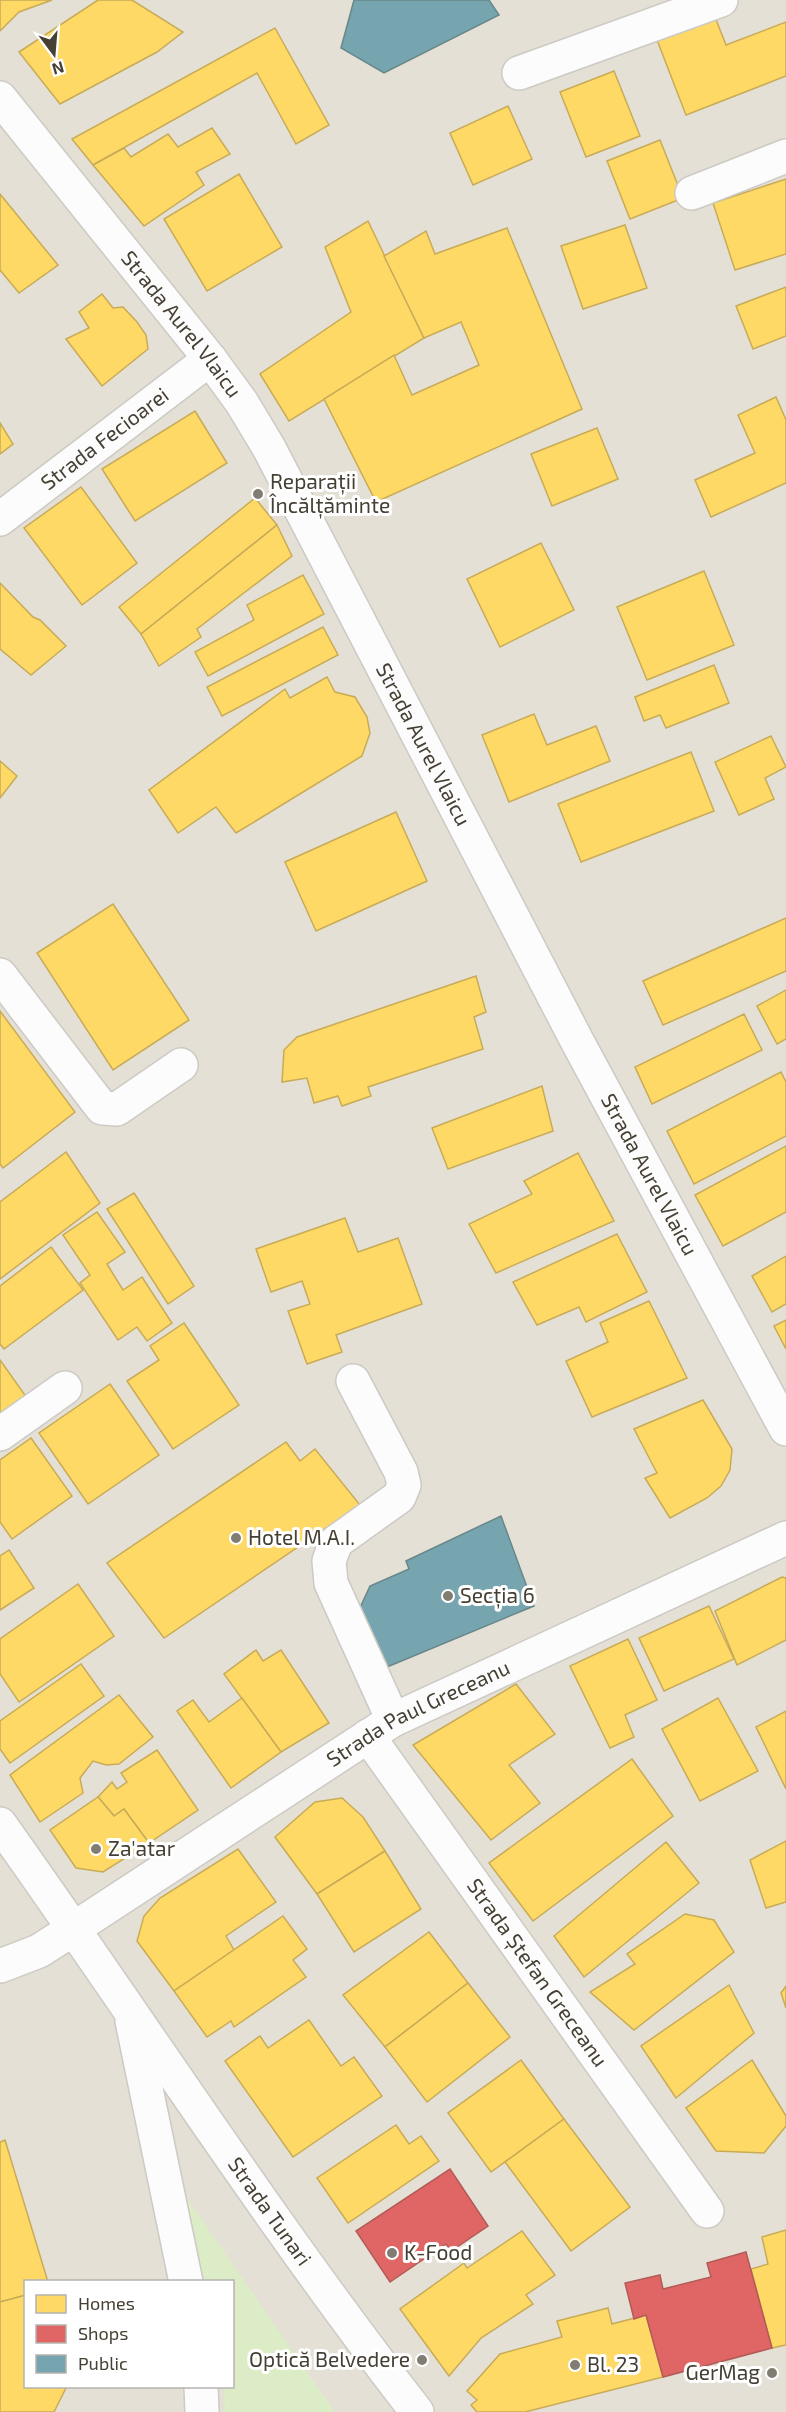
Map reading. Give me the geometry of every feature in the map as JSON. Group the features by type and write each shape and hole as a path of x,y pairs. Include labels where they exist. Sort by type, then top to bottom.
{"street":[{"path":"519,73 722,0"},
{"name":"Strada Aurel Vlaicu","path":"0,98 210,359 242,403 269,448 576,1039 786,1429"},
{"path":"692,193 786,156"},
{"name":"Strada Fecioarei","path":"0,519 210,359"},
{"path":"0,975 102,1108 117,1108 181,1065"},
{"name":"Strada Ștefan Greceanu","path":"353,1381 401,1472 404,1485 399,1497 336,1542 328,1561 331,1583 381,1728 706,2211"},
{"path":"0,1434 65,1388"},
{"name":"Strada Paul Greceanu","path":"0,1965 39,1951 381,1728 786,1538"},
{"name":"Strada Tunari","path":"0,1824 75,1928 347,2320 417,2412"},
{"name":"Strada Tunari","path":"130,2007 186,2280"},
{"path":"201,2388 202,2412"}],"shaded area":[{"path":"0,0 786,0 786,2412 0,2412"}],"green space":[{"path":"187,2198 335,2412 225,2412 224,2388 234,2388 234,2280 203,2280"}],"building: Homes":[{"path":"0,0 52,0 19,12 0,31"},
{"path":"98,0 132,0 183,32 157,52 60,104 19,52"},
{"path":"715,17 726,45 786,22 786,76 686,115 657,40"},
{"path":"275,28 329,125 296,144 257,73 93,165 72,139"},
{"path":"614,71 640,136 586,157 560,92"},
{"path":"508,106 532,159 473,185 450,133"},
{"path":"212,128 230,154 196,172 204,185 144,226 93,165 124,148 131,157 168,134 178,147"},
{"path":"660,140 683,198 630,219 607,161"},
{"path":"239,174 282,247 207,291 164,219"},
{"path":"786,179 786,254 735,270 713,203"},
{"path":"0,194 58,265 19,293 0,270"},
{"path":"368,221 424,338 289,421 260,374 351,312 325,247"},
{"path":"625,225 647,288 583,309 561,246"},
{"path":"507,228 582,409 376,502 324,399 394,355 412,395 479,365 461,322 424,338 384,256 426,231 435,254"},
{"path":"786,287 786,336 753,349 736,306"},
{"path":"102,294 113,308 123,307 137,322 146,335 148,349 102,386 66,339 89,328 79,312"},
{"path":"776,397 786,420 786,483 711,517 695,480 755,453 738,415"},
{"path":"195,411 227,463 135,521 102,469"},
{"path":"0,423 13,444 0,454"},
{"path":"597,428 618,479 552,506 531,454"},
{"path":"81,487 137,563 82,605 24,528"},
{"path":"255,498 277,525 141,634 119,607"},
{"path":"277,525 292,556 197,629 201,637 159,666 141,634"},
{"path":"541,543 574,610 500,647 467,579"},
{"path":"704,571 734,645 647,680 617,607"},
{"path":"303,575 324,614 208,676 195,652 254,620 247,605"},
{"path":"0,583 33,617 40,620 66,646 31,675 0,649"},
{"path":"323,627 338,655 222,716 207,687"},
{"path":"714,665 729,703 666,728 660,715 644,721 635,697"},
{"path":"327,677 335,692 355,697 367,717 370,733 362,756 236,833 216,807 178,833 149,790 285,689 290,698"},
{"path":"534,714 547,745 596,726 610,761 509,802 482,735"},
{"path":"771,736 786,767 765,778 774,799 739,815 715,762"},
{"path":"691,752 714,811 581,862 558,804"},
{"path":"0,761 17,776 0,798"},
{"path":"396,812 427,881 316,931 285,862"},
{"path":"113,904 189,1020 113,1070 37,953"},
{"path":"786,918 786,971 663,1025 643,981"},
{"path":"476,976 486,1012 474,1017 483,1049 368,1087 371,1096 342,1106 338,1096 314,1103 307,1078 282,1082 284,1050 297,1037"},
{"path":"786,990 786,1039 777,1044 757,1006"},
{"path":"0,1011 75,1112 3,1168 0,1164"},
{"path":"744,1014 762,1050 652,1104 635,1067"},
{"path":"781,1072 786,1082 786,1136 694,1184 667,1131"},
{"path":"542,1086 553,1131 448,1169 432,1128"},
{"path":"786,1146 786,1212 723,1246 695,1195"},
{"path":"66,1152 100,1203 0,1279 0,1202"},
{"path":"578,1153 614,1221 496,1273 469,1224 532,1194 524,1181"},
{"path":"134,1193 194,1286 168,1304 107,1209"},
{"path":"97,1212 125,1252 107,1264 123,1290 142,1277 172,1323 147,1341 137,1327 118,1340 80,1283 90,1275 63,1235"},
{"path":"345,1218 358,1252 398,1238 422,1304 336,1335 342,1352 307,1364 288,1311 310,1304 302,1281 271,1292 256,1249"},
{"path":"617,1234 647,1292 586,1322 579,1307 537,1325 513,1282"},
{"path":"51,1247 83,1290 4,1349 0,1344 0,1286"},
{"path":"786,1256 786,1304 772,1312 752,1276"},
{"path":"649,1301 687,1378 592,1417 566,1361 608,1342 600,1323"},
{"path":"786,1320 786,1349 774,1326"},
{"path":"184,1323 239,1405 173,1449 127,1381 159,1360 150,1346"},
{"path":"0,1360 27,1398 0,1417"},
{"path":"110,1384 159,1455 88,1504 39,1433"},
{"path":"703,1400 732,1449 730,1470 721,1486 707,1498 670,1518 645,1478 657,1473 634,1429"},
{"path":"31,1438 72,1496 12,1539 0,1522 0,1460"},
{"path":"286,1442 300,1461 315,1449 360,1505 164,1638 107,1563"},
{"path":"9,1550 34,1588 0,1610 0,1556"},
{"path":"782,1577 786,1578 786,1640 737,1665 715,1611"},
{"path":"78,1584 114,1636 19,1702 0,1674 0,1639"},
{"path":"709,1606 734,1659 664,1691 639,1638"},
{"path":"628,1639 657,1700 625,1715 634,1737 610,1748 570,1666"},
{"path":"256,1650 263,1661 281,1650 329,1723 281,1752 224,1674"},
{"path":"81,1664 104,1696 10,1763 0,1749 0,1721"},
{"path":"516,1684 555,1734 509,1765 540,1803 491,1840 413,1745"},
{"path":"119,1695 153,1737 119,1764 106,1765 93,1761 80,1778 83,1793 40,1822 10,1775"},
{"path":"242,1698 281,1752 231,1788 177,1711 193,1700 209,1722"},
{"path":"718,1698 758,1771 700,1801 662,1729"},
{"path":"786,1711 786,1789 756,1727"},
{"path":"157,1750 198,1810 149,1843 124,1809 114,1816 98,1797 112,1782 117,1789 127,1782 121,1773"},
{"path":"632,1759 673,1816 533,1921 489,1863"},
{"path":"98,1797 114,1816 124,1809 149,1843 103,1872 76,1868 50,1830"},
{"path":"342,1798 363,1817 385,1851 317,1894 275,1837 315,1802"},
{"path":"786,1841 786,1902 766,1908 750,1860"},
{"path":"666,1842 699,1883 584,1977 554,1936"},
{"path":"238,1849 276,1902 226,1936 234,1950 174,1991 137,1941 144,1916 160,1898"},
{"path":"385,1851 421,1909 354,1952 317,1894"},
{"path":"685,1914 714,1920 734,1952 634,2030 590,1992 635,1964 627,1954"},
{"path":"283,1916 307,1949 293,1960 306,1977 234,2027 231,2021 207,2037 174,1991"},
{"path":"429,1932 468,1983 385,2047 343,1995"},
{"path":"468,1983 510,2037 427,2102 385,2047"},
{"path":"729,1985 754,2033 676,2098 641,2046"},
{"path":"786,1986 786,2008 781,1993"},
{"path":"309,2020 341,2066 354,2057 382,2096 293,2157 225,2061 260,2036 268,2048"},
{"path":"521,2060 564,2119 491,2172 448,2113"},
{"path":"752,2060 786,2116 786,2126 764,2153 716,2151 686,2108"},
{"path":"564,2119 630,2207 571,2251 505,2162"},
{"path":"396,2125 409,2144 421,2136 439,2161 348,2223 317,2178"},
{"path":"5,2140 47,2280 24,2280 24,2296 0,2302 0,2142"},
{"path":"786,2230 786,2345 772,2348 751,2269 768,2264 762,2237"},
{"path":"522,2231 555,2275 526,2295 533,2304 481,2338 449,2376 400,2309 464,2263 467,2268"},
{"path":"24,2296 24,2388 66,2388 54,2412 0,2412 0,2302"},
{"name":"Bl. 23","path":"608,2308 612,2324 646,2315 663,2377 525,2412 477,2412 471,2405 477,2400 467,2391 500,2354 562,2337 557,2321"}],"building: Shops":[{"path":"450,2169 488,2226 451,2251 446,2244 390,2282 356,2231"},
{"path":"746,2252 772,2348 663,2377 646,2315 634,2319 625,2283 660,2275 663,2289 711,2277 707,2263"}],"building: Public":[{"path":"354,0 489,0 499,15 384,73 341,48"},
{"name":"Secția 6","path":"501,1516 534,1606 387,1667 358,1612 370,1586 409,1569 406,1561"}],"place":[{"name":"Reparații Încălțăminte","path":"258,494"},
{"name":"Hotel M.A.I.","path":"236,1538"},
{"name":"Secția 6","path":"448,1596"},
{"name":"Za'atar","path":"96,1849"},
{"name":"K-Food","path":"392,2253"},
{"name":"Optică Belvedere","path":"422,2360"},
{"name":"Bl. 23","path":"575,2365"},
{"name":"GerMag","path":"772,2373"}]}
